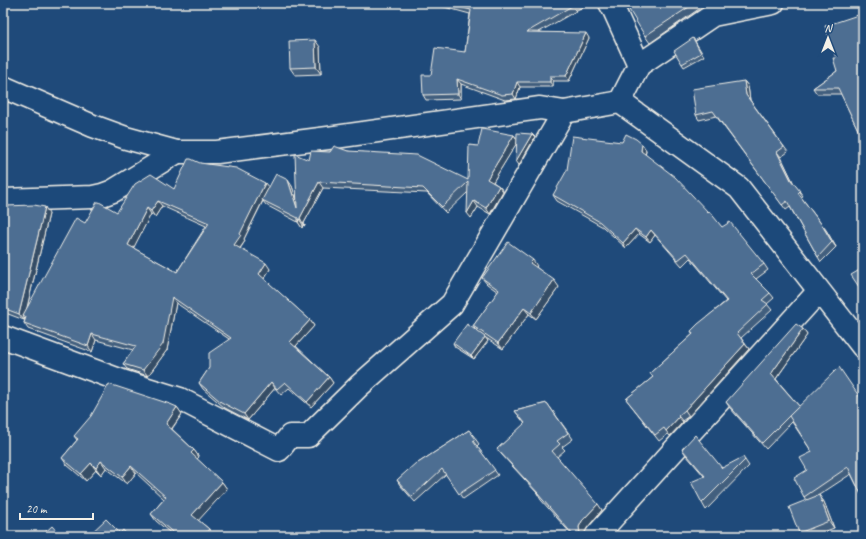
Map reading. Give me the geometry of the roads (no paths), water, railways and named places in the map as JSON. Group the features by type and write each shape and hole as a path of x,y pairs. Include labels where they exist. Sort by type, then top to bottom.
{"street":[{"path":"620,102 639,65 713,15 773,3"},
{"path":"614,5 639,65"},
{"path":"3,87 93,126 126,138 177,152 217,152 540,108 564,112 620,102 739,188 818,292 863,347"},
{"path":"3,337 125,382 180,399 279,450 290,436 308,436 359,386 452,304 564,112"},
{"path":"3,200 73,198 102,195 177,152"},
{"path":"596,536 818,292"}]}
